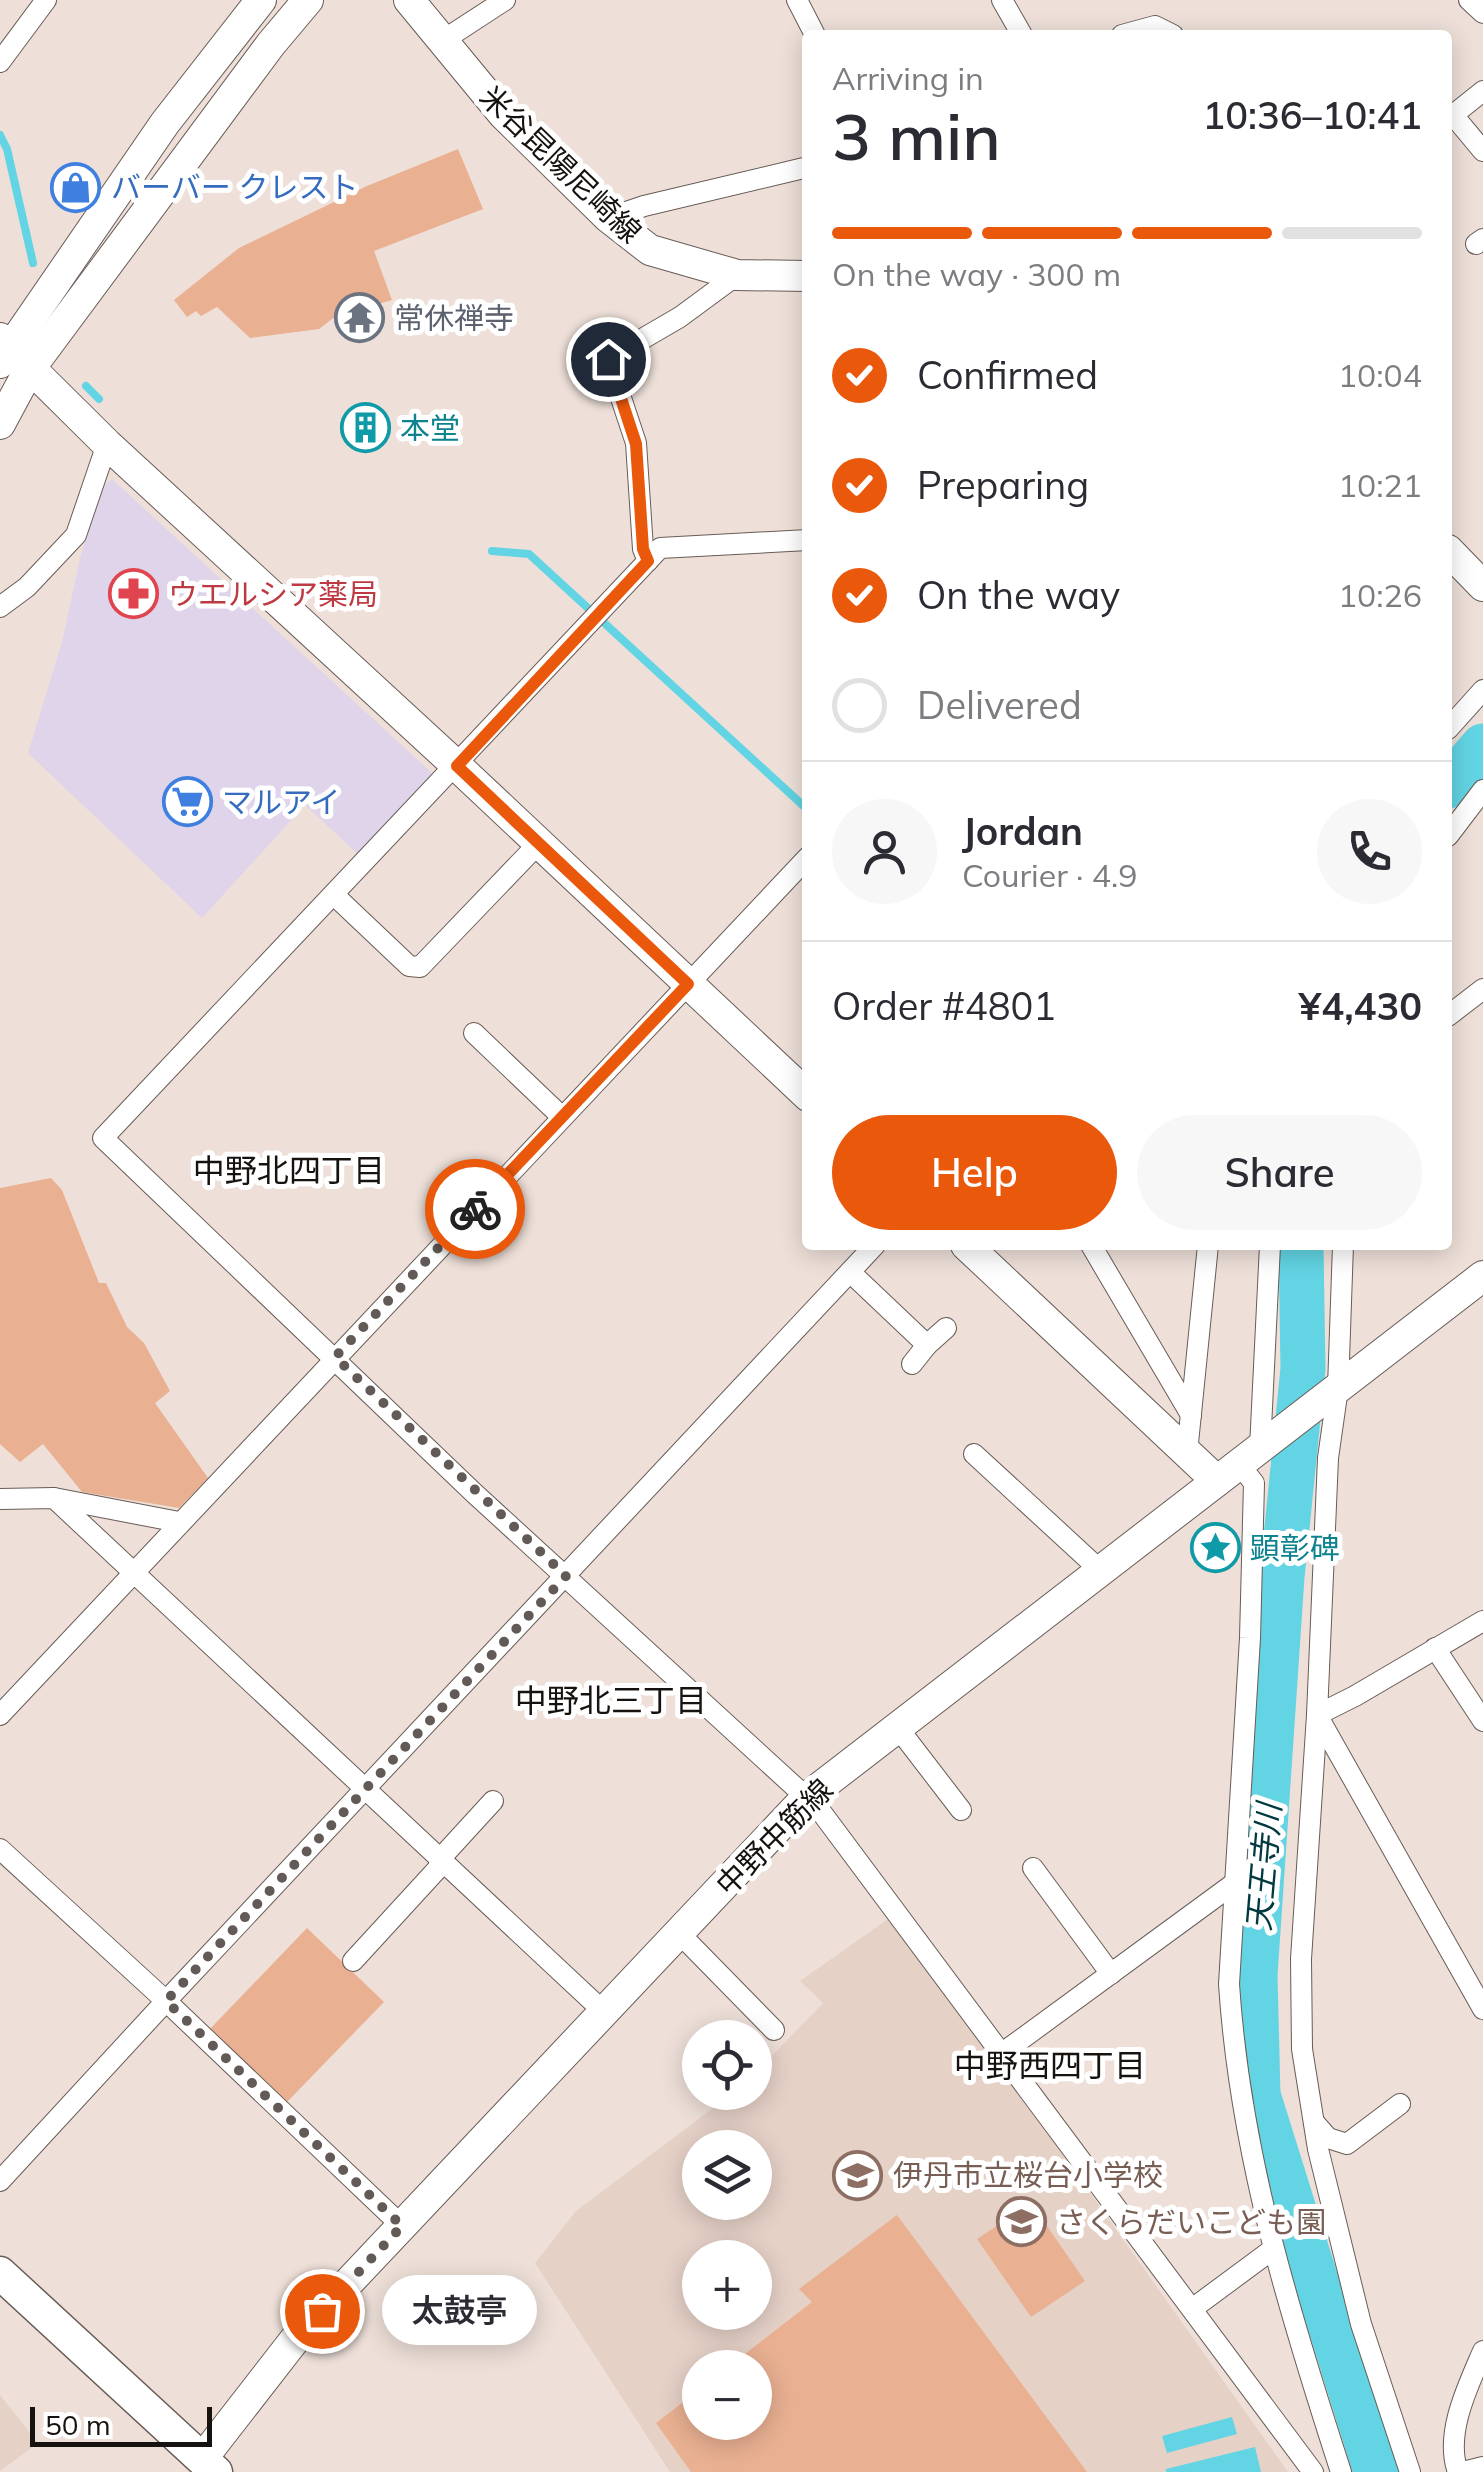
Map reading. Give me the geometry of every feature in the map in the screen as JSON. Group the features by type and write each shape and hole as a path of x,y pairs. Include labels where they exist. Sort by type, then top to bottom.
{"main road":[{"path":"0,424 10,355 165,124 260,0"},
{"path":"10,355 308,0"},
{"name":"米谷昆陽尼崎線","path":"409,0 503,114 609,218 650,250 737,275 802,276"},
{"path":"10,355 802,1090"},
{"path":"1452,554 1483,586"},
{"path":"971,1250 1187,1453 1247,1458"},
{"name":"中野中筋線","path":"202,2468 296,2338 806,1798 1483,1276"},
{"path":"6,2289 202,2468"}],"street":[{"path":"0,62 46,0"},
{"path":"442,41 505,0"},
{"path":"797,0 812,30"},
{"path":"1002,0 1019,30"},
{"path":"1469,0 1483,13"},
{"path":"1452,115 1483,91"},
{"path":"1452,119 1483,151"},
{"path":"609,218 802,167"},
{"path":"648,561 643,549 636,444 608,359 680,317 737,275"},
{"path":"0,608 28,586 76,535 107,444"},
{"path":"802,540 660,548 103,1138 566,1576 819,1808 1312,2472"},
{"path":"1452,725 1483,690"},
{"path":"1452,831 1483,790"},
{"path":"334,895 409,966 420,967 538,843"},
{"path":"0,1715 802,863"},
{"path":"1452,1013 1483,988"},
{"path":"474,1034 562,1117"},
{"path":"0,2181 364,1787 870,1250"},
{"path":"1094,1250 1191,1415"},
{"path":"1187,1453 1208,1250"},
{"path":"1269,1250 1247,1458 1254,1484 1250,1638 1229,1984 1233,2040 1260,2201 1341,2472"},
{"path":"1342,1250 1302,1960 1302,2050 1314,2121 1361,2324 1410,2472"},
{"path":"850,1272 927,1345"},
{"path":"912,1364 946,1328"},
{"path":"974,1454 989,1481 1101,1571"},
{"path":"0,1499 54,1498 179,1522"},
{"path":"54,1498 604,2012"},
{"path":"1317,1714 1355,1696 1483,1620"},
{"path":"1435,1648 1483,1721"},
{"path":"1317,1714 1483,2009"},
{"path":"898,1728 962,1810"},
{"path":"354,1961 493,1801"},
{"path":"0,1849 402,2226"},
{"path":"1033,1868 1111,1974"},
{"path":"1001,2054 1236,1882"},
{"path":"679,1933 774,2030"},
{"path":"1314,2121 1328,2138 1347,2144 1400,2104"},
{"path":"1192,2308 1273,2249"},
{"path":"1483,2351 1456,2430 1454,2460 1461,2472 1483,2466"}],"shaded area":[{"path":"458,149 483,209 374,251 392,300 336,316 319,329 250,338 217,307 201,316 196,311 187,317 174,300 239,248 367,186"},
{"path":"112,479 431,772 431,780 360,856 305,805 202,918 28,753 62,642 81,554 104,485"},
{"path":"51,1178 62,1190 99,1283 106,1283 127,1327 144,1343 170,1391 155,1403 208,1478 179,1508 82,1492 43,1444 20,1462 0,1444 0,1188"},
{"name":"伊丹市立桜台小学校","path":"888,1919 1037,2118 1288,2472 670,2472 535,2263 576,2211 682,2131 682,2220 772,2220 772,2130 684,2130 710,2110 772,2110 772,2056 823,2003 800,1981"},
{"path":"307,1928 384,2002 287,2102 210,2029"},
{"path":"1031,2203 1085,2281 1031,2317 977,2239"},
{"path":"897,2215 1087,2472 691,2472 656,2423 682,2403 682,2440 772,2440 772,2350 750,2350 812,2302 799,2289"},
{"path":"0,2395 38,2443 0,2471"}],"water":[{"path":"1232,2417 1237,2434 1167,2453 1162,2436"},
{"path":"1255,2447 1261,2472 1166,2472 1166,2469"}],"waterway":[{"path":"0,135 7,149 33,263"},
{"path":"86,386 99,399"},
{"path":"492,551 529,554 802,804"},
{"name":"天王寺川","path":"1452,781 1483,746"},
{"name":"天王寺川","path":"1301,1250 1303,1369 1282,1577 1255,1975 1258,2095 1376,2472"}],"way so far":[{"path":"322,2311 402,2226 166,2001 566,1576 474,1493 335,1357 475,1209"}],"place":[{"name":"バーバー クレスト","path":"76,187"},
{"name":"常休禅寺","path":"359,318"},
{"name":"本堂","path":"365,428"},
{"name":"ウエルシア薬局","path":"133,594"},
{"name":"マルアイ","path":"187,802"},
{"name":"顕彰碑","path":"1215,1548"},
{"name":"伊丹市立桜台小学校","path":"858,2175"},
{"name":"さくらだいこども園","path":"1021,2222"},
{"name":"太鼓亭","path":"322,2311"}],"district":[{"name":"中野北四丁目","path":"289,1170"},
{"name":"中野北三丁目","path":"611,1700"},
{"name":"中野西四丁目","path":"1050,2065"}],"route":[{"path":"475,1209 688,984 457,766 648,561 643,549 636,444 608,359"}]}
